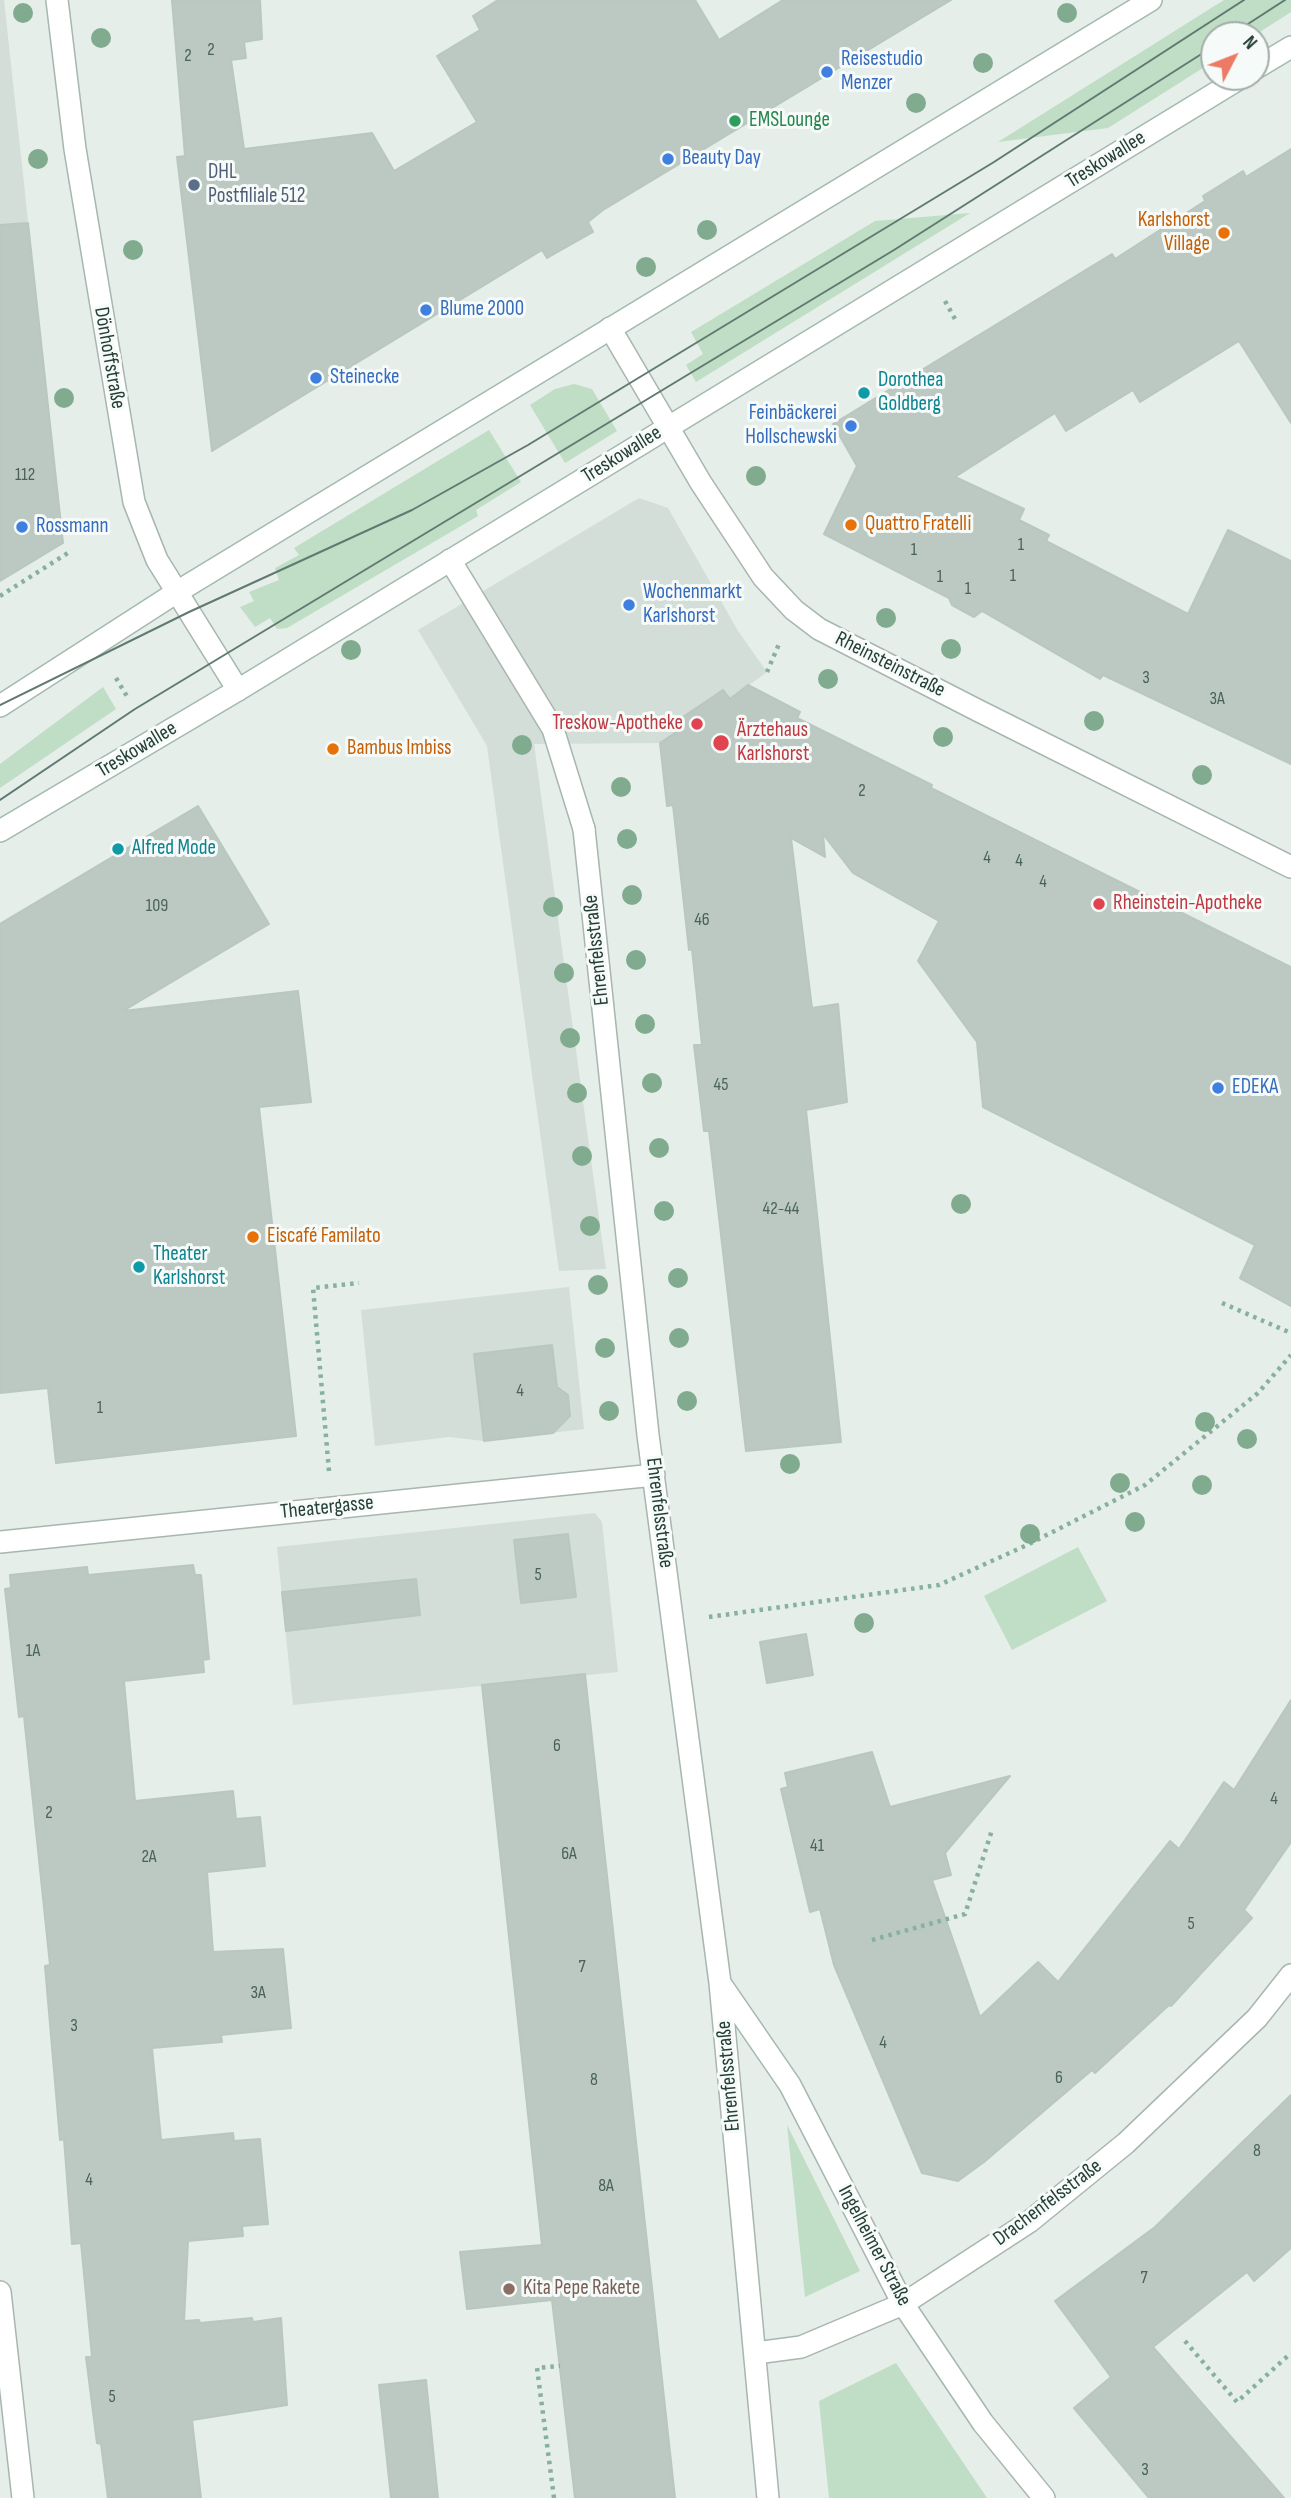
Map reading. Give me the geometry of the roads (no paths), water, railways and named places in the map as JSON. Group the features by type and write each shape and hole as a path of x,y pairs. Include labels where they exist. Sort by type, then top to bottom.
{"street":[{"name":"Dönhoffstraße","path":"57,0 75,149 130,482 149,542 237,690"},
{"path":"0,706 177,592 1151,0"},
{"path":"1270,60 1291,47"},
{"name":"Treskowallee","path":"0,831 237,690 1219,91"},
{"name":"Rheinsteinstraße","path":"610,328 668,427 763,577 794,610 819,629 1291,867"},
{"name":"Ehrenfelsstraße","path":"450,560 553,729 584,829 654,1475 720,1983 768,2498"},
{"name":"Theatergasse","path":"0,1542 654,1475"},
{"name":"Drachenfelsstraße","path":"756,2353 801,2347 903,2304 1029,2221 1126,2143 1257,2018 1291,1975"},
{"name":"Ingelheimer Straße","path":"720,1983 790,2085 903,2304 983,2423 1044,2498"},
{"path":"0,2292 23,2498"}],"tram line":[{"path":"0,705 189,612 412,510 528,445 994,162 1244,0"},
{"path":"1253,21 1285,0"},
{"path":"0,800 135,709 894,250 1200,55"}],"place":[{"name":"Reisestudio Menzer","path":"827,72"},
{"name":"EMSLounge","path":"735,121"},
{"name":"Beauty Day","path":"668,159"},
{"name":"DHL Postfiliale 512","path":"194,185"},
{"name":"Karlshorst Village","path":"1224,233"},
{"name":"Blume 2000","path":"426,310"},
{"name":"Steinecke","path":"316,378"},
{"name":"Dorothea Goldberg","path":"864,393"},
{"name":"Feinbäckerei Hollschewski","path":"851,426"},
{"name":"Quattro Fratelli","path":"851,525"},
{"name":"Rossmann","path":"22,527"},
{"name":"Wochenmarkt Karlshorst","path":"629,605"},
{"name":"Treskow-Apotheke","path":"697,724"},
{"name":"Ärztehaus Karlshorst","path":"721,743"},
{"name":"Bambus Imbiss","path":"333,749"},
{"name":"Alfred Mode","path":"118,849"},
{"name":"Rheinstein-Apotheke","path":"1099,904"},
{"name":"EDEKA","path":"1218,1088"},
{"name":"Eiscafé Familato","path":"253,1237"},
{"name":"Theater Karlshorst","path":"139,1267"},
{"name":"Kita Pepe Rakete","path":"509,2289"}]}
